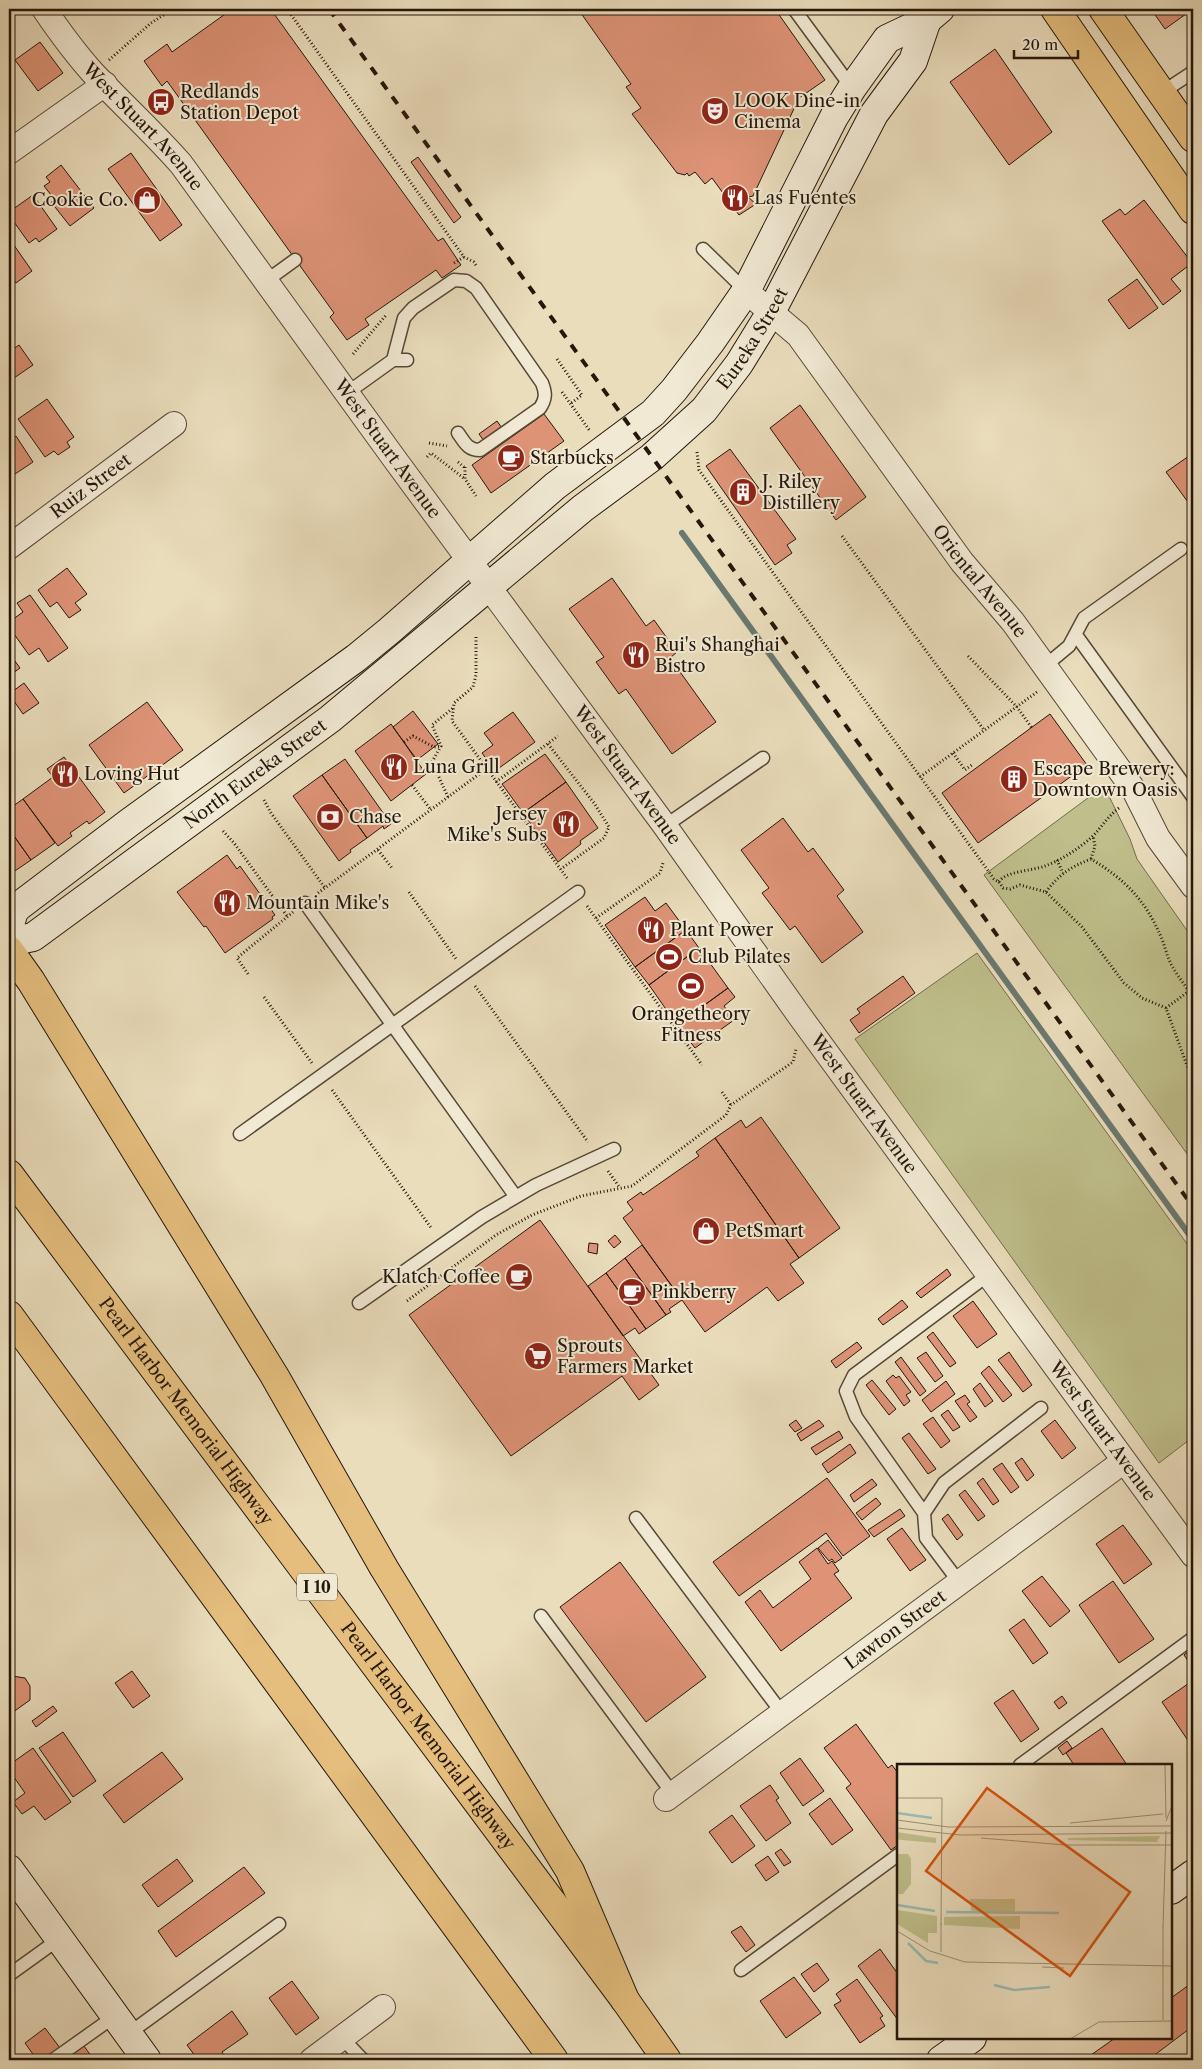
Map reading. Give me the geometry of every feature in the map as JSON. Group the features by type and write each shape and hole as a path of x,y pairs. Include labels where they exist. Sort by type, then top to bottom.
{"main road":[{"path":"1055,9 1193,210"},
{"path":"1102,9 1193,138"},
{"path":"9,950 31,981 274,1375 384,1568 570,1872 625,2000"},
{"name":"Pearl Harbor Memorial Highway","path":"9,1174 625,2000 667,2060"},
{"path":"9,1315 554,2060"}],"street":[{"name":"West Stuart Avenue","path":"44,9 64,38 181,164 469,561 665,826 799,1015 1193,1556"},
{"name":"Eureka Street","path":"469,561 555,486 653,413 691,370 746,291 834,117 852,88 887,40 934,15"},
{"name":"Eureka Street","path":"490,588 583,508 634,472 673,440 704,410 739,364 771,312 874,114 913,61 934,15"},
{"path":"9,152 105,84"},
{"name":"Oriental Avenue","path":"746,291 798,335 962,562 1013,622 1134,790 1158,838 1193,886"},
{"name":"Ruiz Street","path":"9,547 174,424"},
{"name":"North Eureka Street","path":"9,928 14,911 19,906 130,822 390,632 469,561"},
{"name":"North Eureka Street","path":"9,942 32,936 330,720 459,611 490,588"},
{"name":"Lawton Street","path":"669,1796 1124,1461"},
{"path":"1172,1889 1193,1874"},
{"path":"11,1877 59,1939 147,2060"},
{"path":"312,2060 383,2007"},
{"path":"941,2060 971,2039"}],"lane":[{"path":"794,9 852,88"},
{"path":"1162,93 1193,72"},
{"path":"703,249 746,291"},
{"path":"266,281 295,260"},
{"path":"393,360 404,318 413,308 454,280 466,281 476,288 542,383 546,391 545,400 540,408 480,450 473,450 468,447 458,433"},
{"path":"347,393 393,360 407,360"},
{"path":"1045,666 1064,651 1076,635 1084,618 1181,549"},
{"path":"1076,635 1193,797"},
{"path":"665,826 763,758"},
{"path":"240,1134 578,892"},
{"path":"305,903 516,1197"},
{"path":"359,1303 380,1286 482,1216 516,1197 614,1149"},
{"path":"959,1582 926,1538 924,1513 856,1417 846,1391 854,1375 988,1275"},
{"path":"924,1513 944,1483 1041,1408"},
{"path":"636,1518 782,1713"},
{"path":"540,1616 669,1796"},
{"path":"1021,1764 1193,1638"},
{"path":"741,1970 897,1856"},
{"path":"53,2060 121,2025 279,1924"},
{"path":"9,1975 59,1939"},
{"path":"342,2038 363,2060"}],"path":[{"path":"126,45 151,23 173,9"},
{"path":"287,9 464,256 474,262 478,268"},
{"path":"558,359 582,395 570,404"},
{"path":"559,388 590,432"},
{"path":"697,452 699,470 988,871 1003,888 1010,889 1020,885 1046,892 1082,927 1124,983 1142,998 1166,1008 1193,1082"},
{"path":"426,457 431,453 465,479 476,496"},
{"path":"465,461 465,479"},
{"path":"842,536 984,730"},
{"path":"476,638 476,675 473,687 454,704 452,721 568,878"},
{"path":"968,656 1017,707 1032,728"},
{"path":"920,777 1040,690"},
{"path":"441,746 432,725 453,708"},
{"path":"404,742 414,736 434,747 441,746"},
{"path":"496,782 558,736"},
{"path":"548,744 594,803 609,827 604,838 561,869"},
{"path":"441,746 432,762 448,797"},
{"path":"953,753 965,770 973,764"},
{"path":"248,974 237,958 287,916 486,769"},
{"path":"412,785 431,810"},
{"path":"264,800 271,813 326,888"},
{"path":"998,882 1002,876 1029,871 1057,860 1093,836 1102,823 1122,806"},
{"path":"223,831 234,843 287,916"},
{"path":"1091,859 1095,846 1093,836"},
{"path":"378,850 392,868"},
{"path":"1046,892 1063,873 1075,864 1091,859"},
{"path":"1091,859 1126,883 1138,896 1162,938 1172,965 1193,997"},
{"path":"596,918 660,872 664,860"},
{"path":"1057,860 1063,873"},
{"path":"409,892 457,959"},
{"path":"587,905 702,1065"},
{"path":"475,986 589,1143"},
{"path":"1166,1008 1189,991"},
{"path":"264,997 313,1064"},
{"path":"407,1301 496,1236 532,1215 581,1196 632,1186 726,1115 732,1105 793,1062 797,1046"},
{"path":"332,1090 432,1229"},
{"path":"722,1092 732,1105"},
{"path":"608,1171 620,1188"},
{"path":"452,1257 457,1263"}],"green space":[{"path":"1104,786 1130,839 1137,859 1193,939 1193,1162 984,875"},
{"path":"977,953 1193,1252 1193,1437 1159,1463 855,1039"}],"building":[{"path":"226,9 275,9 272,11 438,241 443,238 461,265 442,278 436,270 365,319 369,325 347,340 330,317 334,313 167,81 162,86 144,61 167,44 172,52 228,12"},
{"name":"LOOK Dine-in Cinema","path":"578,9 775,9 825,80 799,98 753,196 748,197 756,204 739,215 712,178 705,184 695,172 689,176 687,173 685,175 677,173 632,114 641,108 626,87 631,84"},
{"path":"1151,9 1193,9 1165,29"},
{"path":"40,42 63,73 38,91 15,60"},
{"path":"995,49 1052,132 1009,165 950,82"},
{"path":"131,153 182,225 160,241 108,169"},
{"path":"418,157 461,217 454,223 411,162"},
{"path":"61,165 94,208 70,226 51,202 55,200 44,186 50,182 46,177"},
{"path":"33,195 57,229 39,242 36,238 29,243 9,215 9,212"},
{"path":"1144,200 1192,263 1171,279 1181,291 1163,305 1102,221 1120,209 1125,215"},
{"path":"9,238 32,271 16,283 9,272"},
{"path":"1137,279 1158,308 1129,329 1108,300"},
{"path":"19,345 33,365 14,378 9,379 9,352"},
{"path":"47,399 74,437 67,442 70,447 58,455 54,451 45,457 18,419"},
{"path":"800,405 866,497 836,520 770,428"},
{"name":"Starbucks","path":"544,414 564,441 491,493 472,465"},
{"path":"497,421 509,438 491,451 479,434"},
{"path":"16,436 33,462 9,478 9,441"},
{"name":"J. Riley Distillery","path":"730,449 796,539 787,545 792,553 775,565 706,466"},
{"path":"1189,456 1193,462 1193,509 1166,472"},
{"path":"67,568 87,594 75,603 81,610 69,618 57,602 50,607 38,590"},
{"path":"612,578 646,626 654,620 677,652 670,658 716,722 672,754 626,689 619,694 596,662 604,657 569,609"},
{"path":"30,595 68,648 48,662 39,648 29,655 9,627 9,622 23,612 17,603"},
{"path":"9,653 20,668 9,676"},
{"path":"24,683 39,703 23,714 9,694"},
{"path":"147,702 183,750 124,793 89,745"},
{"path":"413,711 438,744 417,760 393,727"},
{"path":"513,712 535,742 495,771 482,753 493,745 484,733"},
{"name":"Escape Brewery: Downtown Oasis","path":"1050,714 1087,765 978,843 942,793"},
{"name":"Luna Grill","path":"391,724 426,774 391,801 355,751"},
{"path":"545,754 566,782 523,813 502,784"},
{"path":"64,757 105,812 89,824 87,821 70,833 72,836 58,846 23,799 53,777 47,769"},
{"path":"345,759 391,824 384,829 383,826 367,838 322,775"},
{"name":"Chase","path":"322,775 367,838 350,850 351,852 339,861 293,796"},
{"path":"566,782 598,828 580,841 581,844 558,862 523,813"},
{"path":"23,799 55,843 31,860 9,829 9,809"},
{"path":"783,818 808,852 813,848 844,890 837,896 863,932 822,963 795,926 790,930 762,893 769,888 741,850"},
{"path":"9,829 31,860 9,875"},
{"name":"Mountain Mike's","path":"227,855 237,869 240,866 275,915 272,917 273,919 225,953 206,926 204,927 177,892"},
{"path":"645,897 655,911 666,903 686,930 635,967 605,925"},
{"path":"686,930 699,948 649,985 635,967"},
{"path":"699,948 728,988 677,1025 649,985"},
{"path":"903,976 915,993 859,1033 850,1020 860,1013 857,1009"},
{"path":"728,988 735,997 724,1006 734,1020 695,1048 677,1025"},
{"path":"761,1117 840,1228 799,1258 715,1138 741,1120 746,1128"},
{"name":"PetSmart","path":"715,1138 799,1258 790,1264 804,1283 778,1301 767,1287 705,1332 623,1218 633,1210 627,1202 641,1192 643,1195 699,1156 696,1152"},
{"name":"Sprouts Farmers Market","path":"540,1220 659,1385 639,1400 622,1376 511,1456 409,1315"},
{"path":"615,1235 621,1242 614,1248 608,1241"},
{"path":"589,1243 598,1244 597,1254 588,1252"},
{"path":"642,1245 682,1300 669,1309 671,1312 666,1315 625,1258"},
{"path":"625,1258 666,1315 646,1329 606,1273"},
{"path":"947,1269 951,1275 921,1298 916,1293"},
{"path":"606,1273 646,1329 639,1334 635,1328 623,1336 588,1286"},
{"path":"902,1300 908,1307 883,1325 878,1319"},
{"path":"973,1301 997,1334 977,1348 953,1316"},
{"path":"933,1332 956,1363 950,1367 927,1337"},
{"path":"857,1342 862,1348 836,1368 831,1361"},
{"path":"926,1352 943,1376 935,1382 917,1358"},
{"path":"1009,1352 1032,1385 1023,1392 998,1360"},
{"path":"901,1357 926,1391 920,1396 895,1362"},
{"path":"989,1366 1012,1395 1003,1402 981,1373"},
{"path":"893,1375 896,1378 899,1376 911,1392 906,1395 910,1401 904,1406 886,1381"},
{"path":"872,1380 896,1409 889,1415 866,1385"},
{"path":"946,1381 955,1394 931,1412 922,1400"},
{"path":"980,1383 993,1401 985,1407 973,1389"},
{"path":"965,1395 970,1402 967,1404 977,1417 970,1422 955,1401"},
{"path":"948,1410 960,1427 953,1431 941,1415"},
{"path":"933,1417 950,1441 941,1448 923,1424"},
{"path":"796,1420 802,1428 795,1432 789,1425"},
{"path":"819,1420 824,1426 801,1441 797,1434"},
{"path":"1055,1420 1076,1448 1062,1459 1041,1431"},
{"path":"839,1431 843,1438 816,1455 811,1448"},
{"path":"909,1433 936,1469 928,1474 902,1438"},
{"path":"850,1444 856,1453 828,1473 822,1464"},
{"path":"1022,1458 1034,1475 1027,1481 1015,1463"},
{"path":"1002,1463 1019,1487 1011,1493 993,1469"},
{"path":"827,1478 870,1536 843,1556 826,1533 739,1596 713,1562"},
{"path":"983,1478 999,1501 993,1505 977,1483"},
{"path":"872,1479 877,1485 854,1502 850,1495"},
{"path":"965,1490 985,1516 978,1521 959,1495"},
{"path":"876,1498 881,1504 862,1520 856,1513"},
{"path":"900,1509 905,1516 874,1537 868,1530"},
{"path":"948,1514 963,1535 957,1540 942,1519"},
{"path":"1123,1525 1152,1564 1124,1584 1096,1544"},
{"path":"902,1528 926,1560 910,1571 887,1539"},
{"path":"828,1540 842,1558 835,1563 832,1559 829,1561 818,1548"},
{"path":"817,1548 828,1564 832,1561 839,1571 834,1574 852,1598 781,1651 745,1602 760,1590 773,1608 811,1579 799,1562"},
{"path":"620,1562 706,1677 646,1722 560,1607"},
{"path":"1042,1576 1070,1611 1050,1627 1022,1591"},
{"path":"1113,1581 1154,1639 1119,1663 1079,1605"},
{"path":"1024,1619 1048,1653 1033,1664 1009,1630"},
{"path":"1193,1648 1193,1668 1184,1655"},
{"path":"132,1671 150,1696 133,1708 115,1683"},
{"path":"12,1676 25,1678 30,1686 30,1700 9,1715 9,1678"},
{"path":"1192,1681 1193,1683 1193,1748 1162,1702"},
{"path":"1013,1690 1039,1729 1021,1742 994,1703"},
{"path":"1062,1696 1067,1703 1059,1709 1054,1702"},
{"path":"53,1706 57,1711 36,1727 32,1721"},
{"path":"856,1724 888,1768 892,1765 897,1772 897,1846 891,1850 846,1788 851,1784 824,1748"},
{"path":"1102,1728 1126,1764 1073,1764 1066,1753"},
{"path":"63,1732 96,1781 73,1797 39,1748"},
{"path":"1067,1741 1072,1748 1063,1755 1058,1748"},
{"path":"33,1748 71,1802 45,1820 34,1806 22,1814 13,1802 25,1793 9,1770 9,1765"},
{"path":"162,1752 183,1779 124,1823 103,1795"},
{"path":"800,1758 824,1791 803,1806 780,1773"},
{"path":"770,1785 779,1798 776,1800 791,1823 766,1841 740,1806"},
{"path":"830,1798 853,1830 832,1845 809,1814"},
{"path":"732,1815 755,1846 732,1863 709,1832"},
{"path":"781,1849 791,1862 784,1866 775,1853"},
{"path":"768,1856 779,1872 766,1881 755,1865"},
{"path":"177,1859 193,1881 158,1907 142,1885"},
{"path":"244,1867 265,1893 176,1957 158,1931"},
{"path":"741,1926 755,1945 746,1952 731,1932"},
{"path":"880,1949 897,1973 897,2019 858,1966"},
{"path":"817,1963 829,1980 814,1992 801,1974"},
{"path":"794,1977 821,2013 786,2038 760,2001"},
{"path":"857,1979 883,2016 880,2018 885,2026 860,2043 834,2005 841,2001 836,1994"},
{"path":"292,1981 319,2018 296,2035 269,1998"},
{"path":"1193,1982 1193,2026 1148,2060 1084,2060 1114,2039 1172,2039 1172,1997"},
{"path":"232,2011 248,2034 222,2052 224,2055 216,2060 198,2060 187,2045"},
{"path":"45,2028 60,2048 43,2060 37,2060 25,2043"},
{"path":"84,2046 94,2060 65,2060"}],"waterway":[{"path":"682,533 1193,1240"}],"railway":[{"path":"329,9 1193,1207"}],"place":[{"name":"Redlands Station Depot","path":"161,102"},
{"name":"LOOK Dine-in Cinema","path":"715,111"},
{"name":"Las Fuentes","path":"735,198"},
{"name":"Cookie Co.","path":"147,200"},
{"name":"Starbucks","path":"511,458"},
{"name":"J. Riley Distillery","path":"743,492"},
{"name":"Rui's Shanghai Bistro","path":"636,655"},
{"name":"Luna Grill","path":"394,767"},
{"name":"Loving Hut","path":"65,774"},
{"name":"Escape Brewery: Downtown Oasis","path":"1014,779"},
{"name":"Chase","path":"330,817"},
{"name":"Jersey Mike's Subs","path":"566,824"},
{"name":"Mountain Mike's","path":"227,903"},
{"name":"Plant Power","path":"651,930"},
{"name":"Club Pilates","path":"669,957"},
{"name":"Orangetheory Fitness","path":"691,986"},
{"name":"PetSmart","path":"706,1231"},
{"name":"Klatch Coffee","path":"519,1277"},
{"name":"Pinkberry","path":"632,1292"},
{"name":"Sprouts Farmers Market","path":"538,1356"}]}
